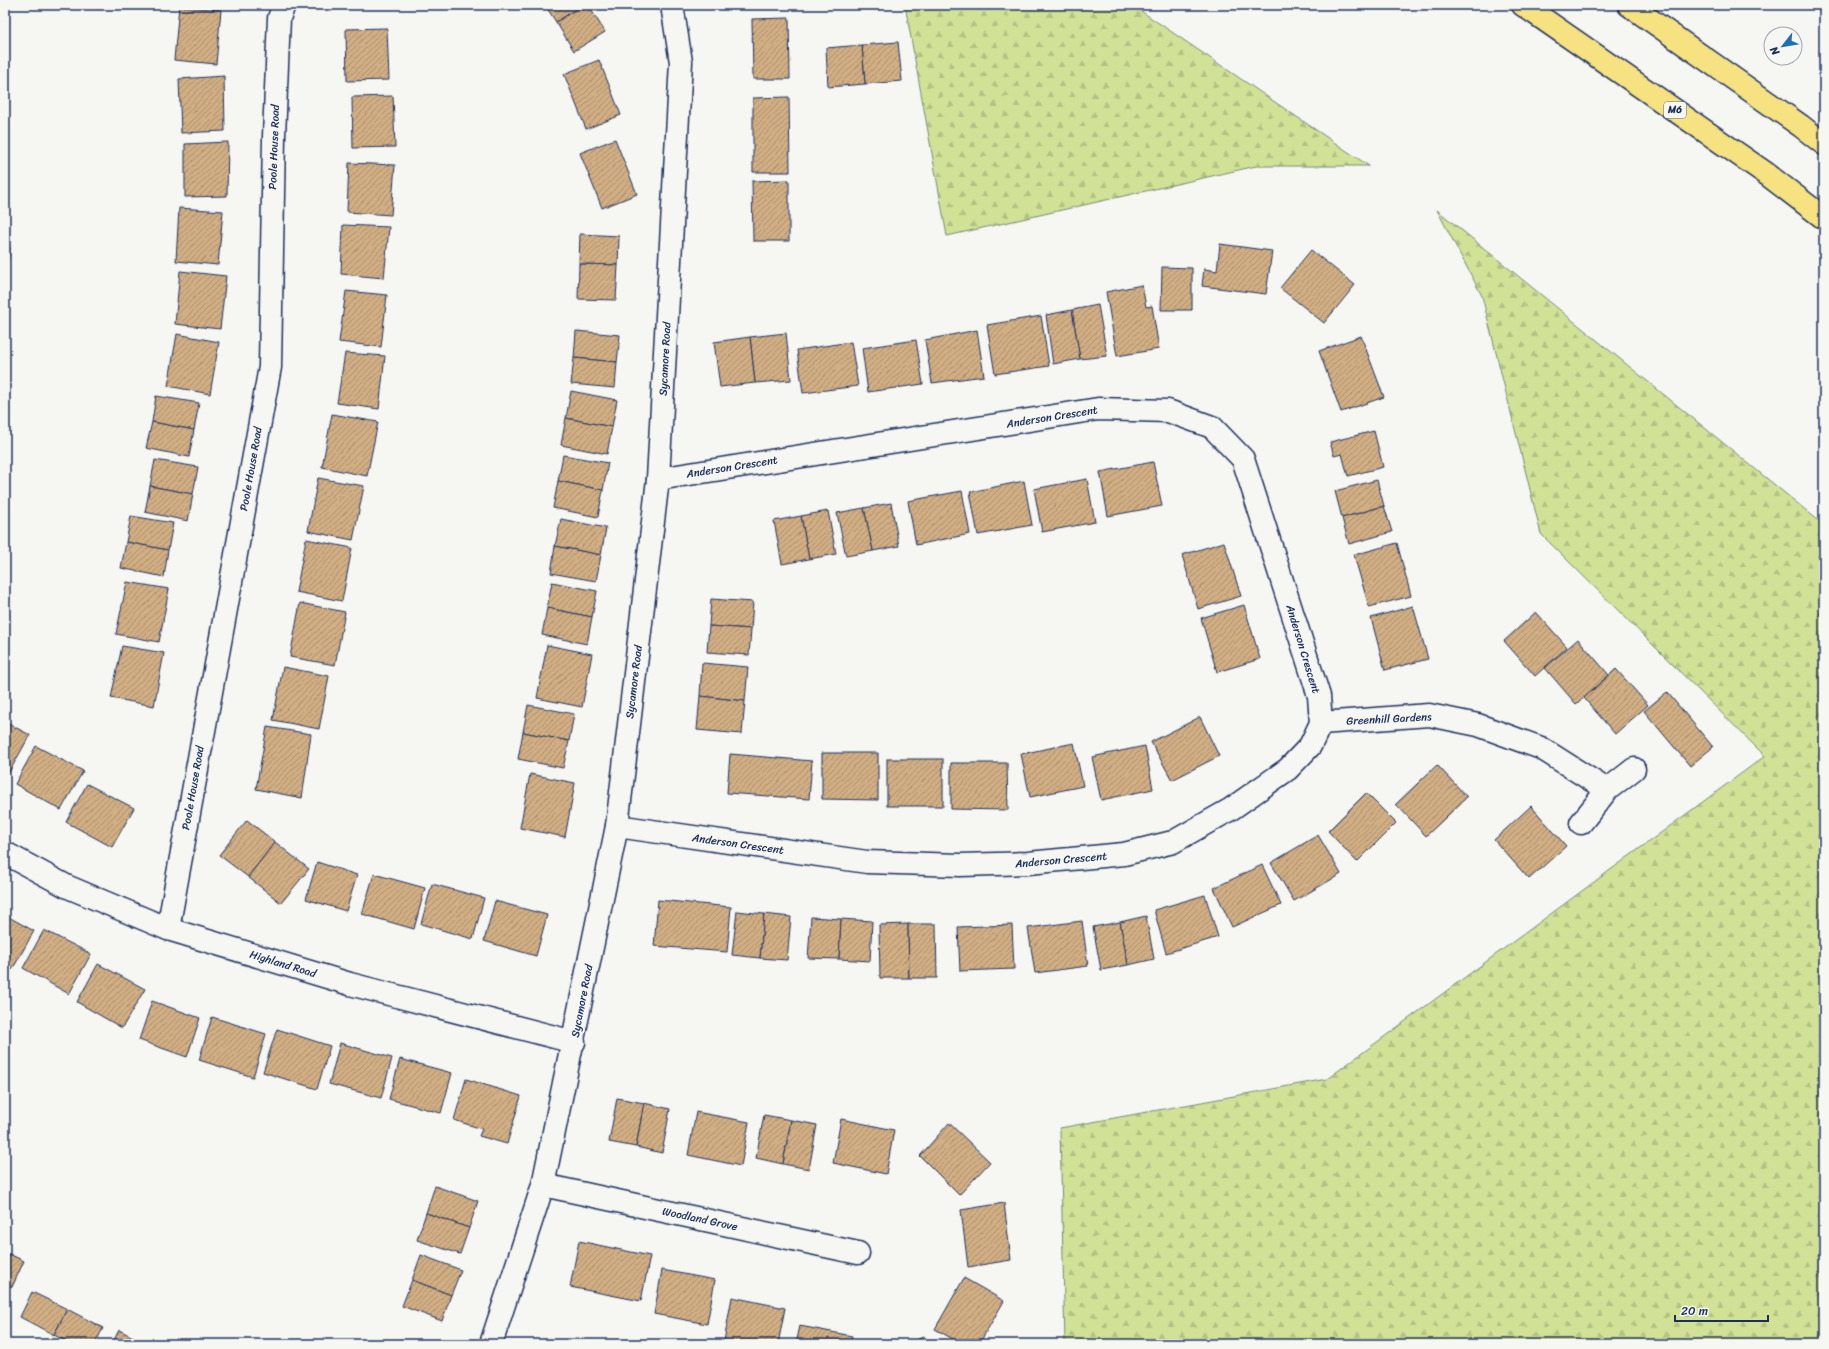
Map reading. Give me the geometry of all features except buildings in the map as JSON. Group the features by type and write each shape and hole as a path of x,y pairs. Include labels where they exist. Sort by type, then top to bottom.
{"highway":[{"name":"M6","path":"1523,5 1764,172 1824,218"},
{"path":"1629,5 1801,126 1824,144"}],"street":[{"name":"Poole House Road","path":"168,929 270,367 274,128 279,18 284,5"},
{"name":"Sycamore Road","path":"491,1344 543,1185 574,1042 617,826 658,479 681,62 672,5"},
{"name":"Anderson Crescent","path":"617,826 867,862 960,866 1028,864 1124,854 1173,842 1231,808 1288,769 1310,746 1321,723 1319,696 1243,459 1212,427 1168,410 1098,409 658,479"},
{"name":"Greenhill Gardens","path":"1321,723 1429,715 1478,725 1541,748 1607,790"},
{"path":"1581,823 1607,790 1634,769"},
{"name":"Highland Road","path":"5,853 66,886 168,929 350,984 574,1042"},
{"name":"Woodland Grove","path":"543,1185 858,1253"}],"green space":[{"path":"905,5 1132,5 1369,166 1256,166 947,236"},
{"path":"1437,210 1824,525 1824,1344 1065,1344 1060,1128 1327,1079 1765,756 1541,534 1482,296"}]}
